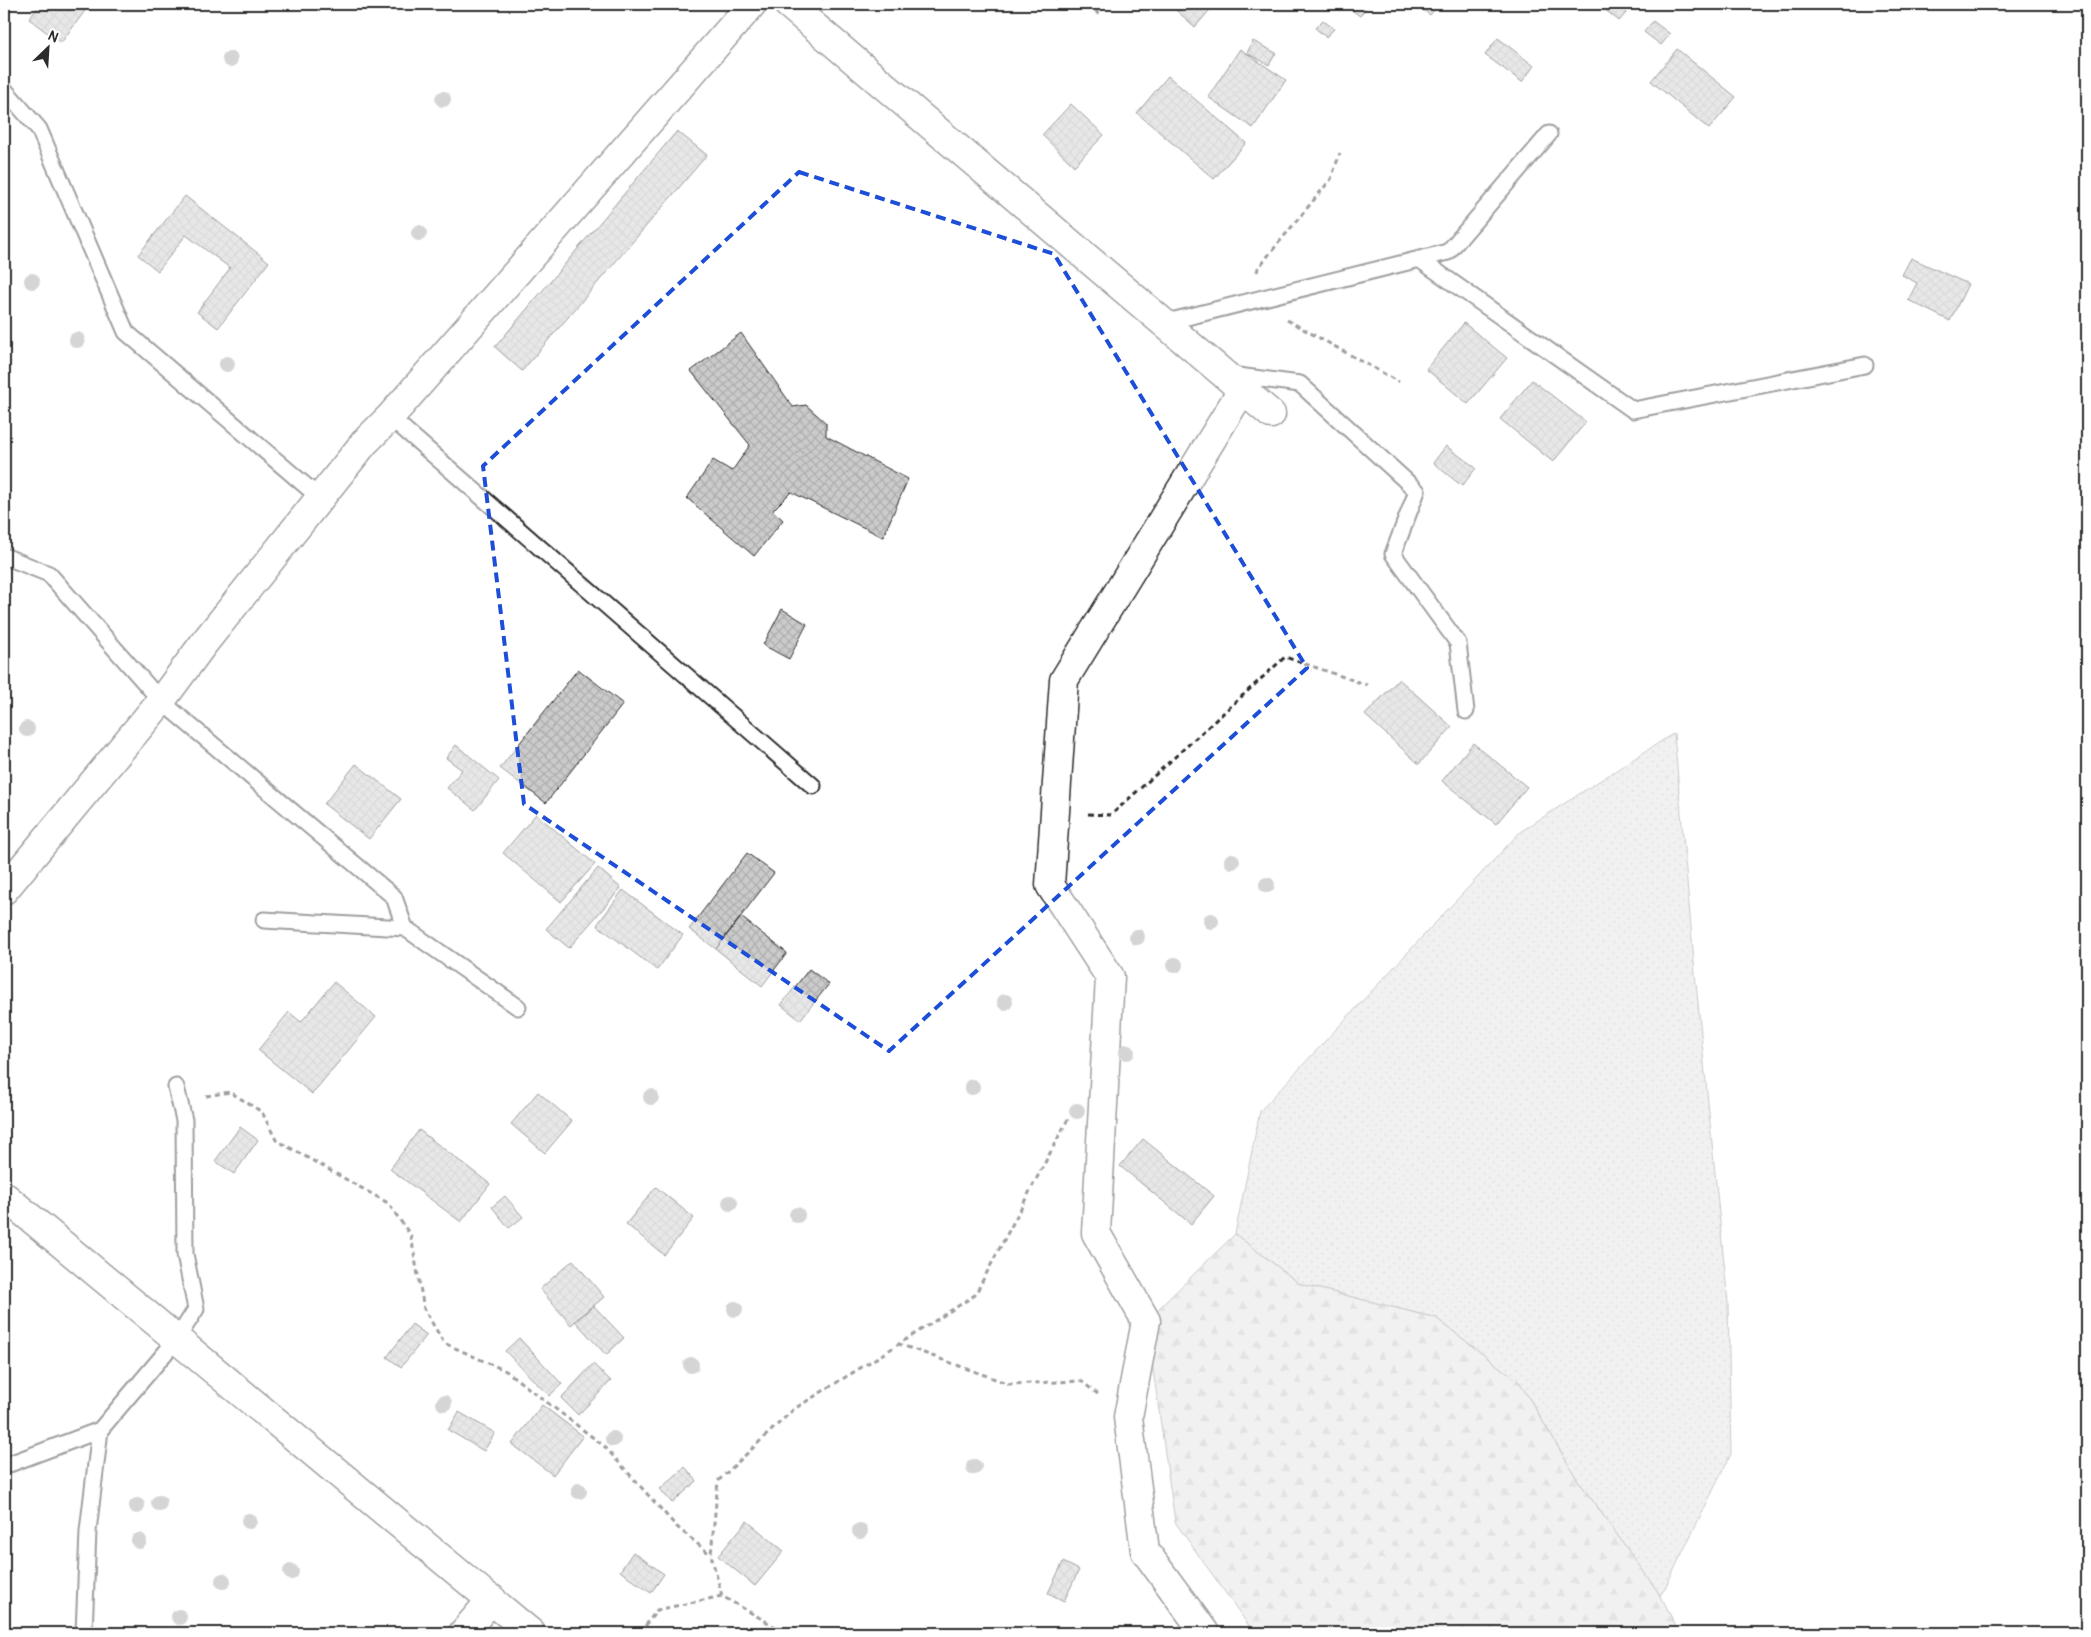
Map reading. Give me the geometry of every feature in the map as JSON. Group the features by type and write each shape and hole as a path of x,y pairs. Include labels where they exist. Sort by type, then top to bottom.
{"street":[{"path":"4,890 161,701 204,643 364,443 390,417 752,4"},
{"path":"788,4 1271,414"},
{"path":"1204,1633 1145,1551 1128,1417 1146,1321 1096,1233 1110,976 1050,885 1064,680 1233,382"},
{"path":"4,1196 531,1633"},
{"path":"463,1633 492,1599"}],"lane":[{"path":"4,89 39,129 126,332 320,498"},
{"path":"1163,322 1448,252 1549,134"},
{"path":"1419,259 1633,410 1865,365"},
{"path":"1233,382 1300,384 1417,491 1393,554 1458,643 1466,711"},
{"path":"390,417 813,786"},
{"path":"4,556 49,574 161,701 394,897 405,928"},
{"path":"264,920 405,928 518,1007"},
{"path":"4,1466 100,1430 176,1339 196,1309 186,1254 184,1120 176,1087"},
{"path":"84,1633 88,1531 100,1430"}],"path":[{"path":"1090,4 1099,15 1101,4"},
{"path":"1340,153 1331,179 1258,268 1253,301 1399,382"},
{"path":"1055,814 1111,815 1285,657 1367,685"},
{"path":"176,1087 209,1097 230,1092 262,1112 276,1140 388,1203 411,1236 424,1309 444,1343 506,1371 604,1446 677,1527 710,1555"},
{"path":"722,1596 710,1555 718,1481 794,1409 975,1295 1070,1117"},
{"path":"899,1344 1009,1384 1081,1381 1128,1417"},
{"path":"640,1633 657,1610 722,1596 786,1633"}],"highlighted area":[{"path":"799,172 1054,254 1307,668 889,1051 524,804 483,466"}],"green space":[{"path":"1674,733 1695,973 1728,1303 1731,1454 1661,1596 1577,1479 1520,1383 1436,1318 1300,1284 1235,1234 1260,1111 1520,832"},
{"path":"1235,1234 1300,1284 1436,1318 1520,1383 1577,1479 1661,1596 1679,1633 1254,1633 1175,1522 1146,1321"}],"building":[{"path":"40,4 90,4 61,43 29,19"},
{"path":"1169,4 1215,4 1195,27"},
{"path":"1343,4 1368,4 1360,16"},
{"path":"1415,4 1439,4 1430,15"},
{"path":"1541,4 1553,4 1548,10"},
{"path":"1598,4 1631,4 1633,5 1619,21"},
{"path":"1323,20 1334,29 1326,37 1315,28"},
{"path":"1653,21 1670,34 1661,45 1644,32"},
{"path":"1498,38 1534,66 1522,82 1485,55"},
{"path":"1253,41 1276,53 1269,65 1247,53"},
{"path":"1240,49 1286,80 1253,128 1208,97"},
{"path":"1677,49 1736,97 1709,129 1651,81"},
{"path":"1168,76 1246,143 1214,179 1137,113"},
{"path":"1071,104 1104,135 1074,166 1042,135"},
{"path":"677,131 707,155 522,371 495,347"},
{"path":"185,196 269,262 218,328 197,312 230,268 186,235 158,271 138,255"},
{"path":"1911,258 1968,284 1950,321 1908,300 1917,283 1902,275"},
{"path":"1464,323 1507,358 1468,404 1426,369"},
{"path":"741,333 793,407 806,405 826,423 826,436 908,479 883,537 791,492 773,510 783,520 754,556 687,498 713,460 732,471 750,445 691,371"},
{"path":"1532,380 1586,422 1553,462 1500,419"},
{"path":"1446,446 1476,468 1462,486 1433,463"},
{"path":"782,609 807,624 789,659 763,645"},
{"path":"578,669 623,704 546,803 500,768"},
{"path":"1399,679 1452,727 1419,764 1365,715"},
{"path":"1473,743 1527,787 1496,824 1442,781"},
{"path":"456,745 499,780 475,810 447,788 462,770 446,758"},
{"path":"356,764 401,799 369,839 324,804"},
{"path":"536,814 595,864 561,902 503,853"},
{"path":"747,853 774,873 716,949 689,929"},
{"path":"598,868 621,888 569,948 546,929"},
{"path":"623,890 683,935 657,970 597,925"},
{"path":"741,917 787,953 762,986 716,949"},
{"path":"809,969 829,984 800,1020 781,1005"},
{"path":"334,982 376,1017 312,1094 258,1050 289,1012 301,1022"},
{"path":"538,1092 572,1121 545,1153 511,1124"},
{"path":"240,1127 258,1140 234,1174 215,1161"},
{"path":"419,1130 490,1184 461,1222 390,1169"},
{"path":"1143,1139 1214,1196 1191,1224 1120,1166"},
{"path":"656,1187 694,1218 664,1255 626,1224"},
{"path":"505,1196 523,1217 509,1228 492,1207"},
{"path":"573,1260 604,1297 571,1325 540,1289"},
{"path":"593,1305 624,1338 606,1355 575,1321"},
{"path":"412,1324 427,1335 401,1367 387,1357"},
{"path":"519,1338 562,1384 549,1396 505,1351"},
{"path":"593,1364 611,1381 578,1415 561,1398"},
{"path":"542,1405 583,1436 553,1475 512,1444"},
{"path":"459,1412 495,1433 484,1451 448,1430"},
{"path":"685,1467 697,1481 672,1503 660,1489"},
{"path":"747,1521 784,1551 755,1586 718,1556"},
{"path":"633,1552 664,1574 651,1593 620,1571"},
{"path":"1063,1562 1079,1570 1064,1601 1048,1593"}]}
